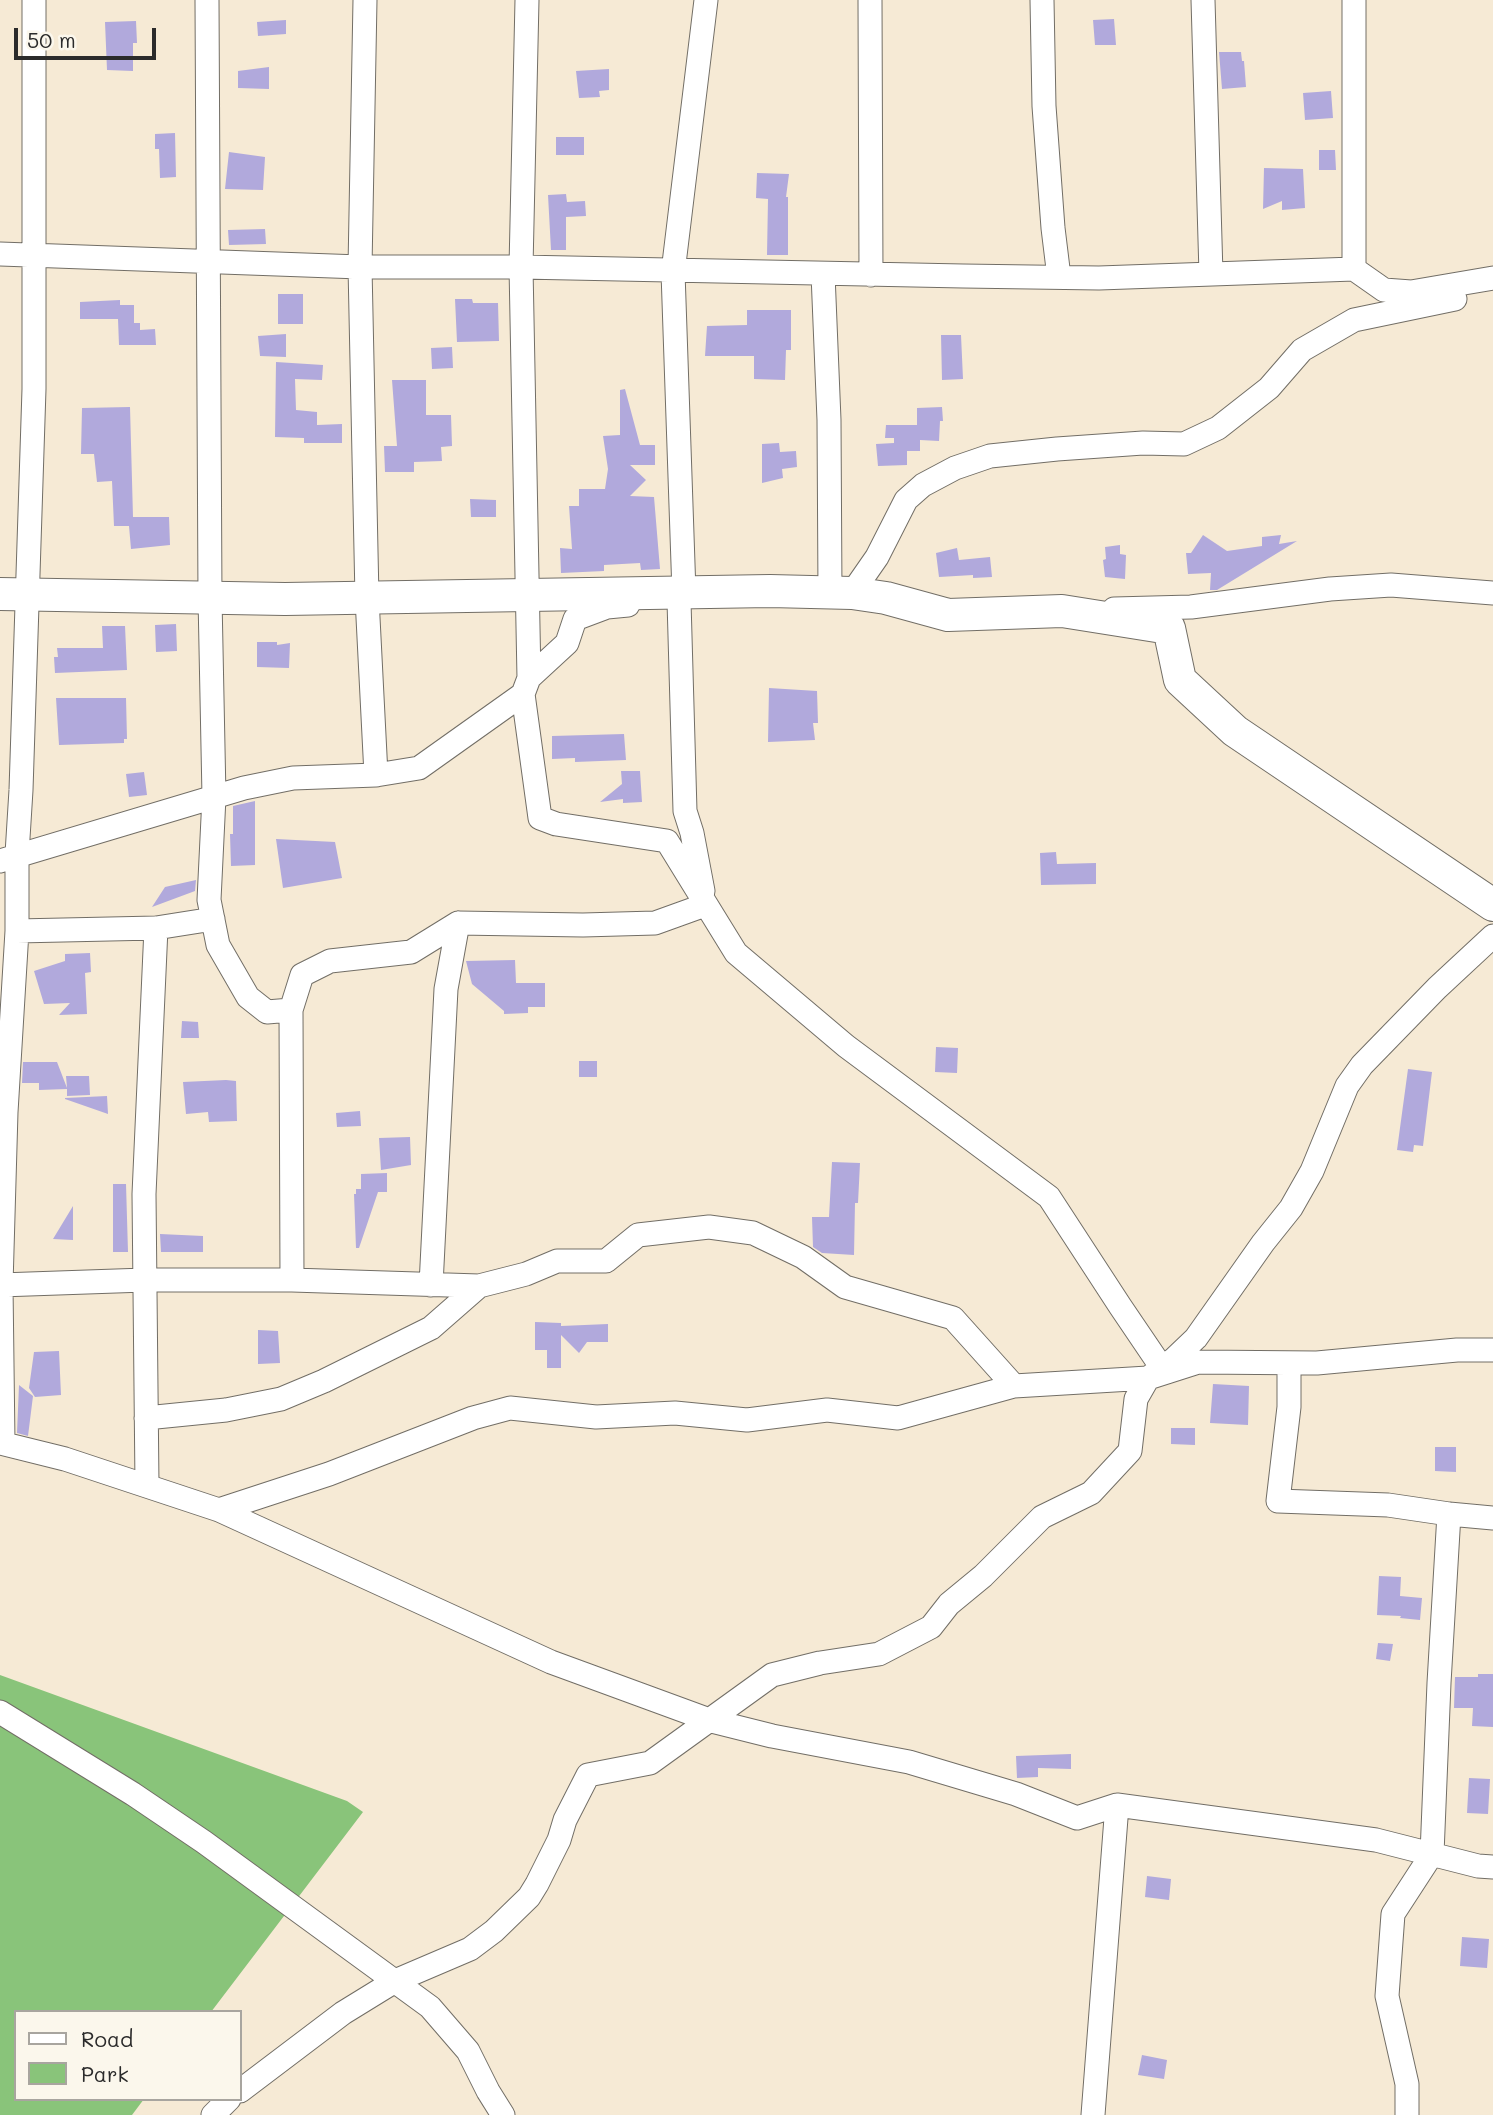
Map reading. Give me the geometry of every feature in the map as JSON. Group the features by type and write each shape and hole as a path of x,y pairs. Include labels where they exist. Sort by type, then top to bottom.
{"street":[{"path":"34,0 34,389 13,594 21,790 9,857 17,931 6,1112 1,1285 2,1443 65,1459 219,1510 551,1662 712,1721 772,1736 908,1762 1016,1794 1077,1818 1117,1805 1376,1840 1478,1866 1493,1867"},
{"path":"207,0 210,598 214,797 209,900 218,945 248,997 267,1012 291,1010"},
{"path":"365,0 360,267 367,598 376,775"},
{"path":"527,0 521,267 526,686 540,818 556,824 667,841 736,953 846,1046 1049,1197 1159,1373"},
{"path":"705,905 692,833 685,811 673,272 706,0"},
{"path":"870,0 871,275"},
{"path":"1042,0 1044,106 1059,277"},
{"path":"1203,0 1211,274"},
{"path":"1354,0 1354,269"},
{"path":"0,254 360,267 521,267 871,275 1059,277 1354,269 1384,290 1411,292 1493,278"},
{"path":"823,274 829,419 841,593"},
{"path":"841,593 877,557 906,500 923,485 955,468 990,457 1057,449 1143,443 1184,444 1217,428 1269,388 1302,350 1354,320 1493,293"},
{"path":"9,857 214,797 293,778 376,775 419,768 526,686 567,643 575,619 607,607 681,597 769,591 841,593 886,598 948,615 1191,607 1330,589 1391,585 1493,593"},
{"path":"13,594 210,598 681,597"},
{"path":"1062,611 1169,628 1180,680 1235,731 1493,905"},
{"path":"292,1280 289,1082 291,1010 302,975 330,961 411,952 458,923 655,923 705,905"},
{"path":"17,931 156,928 213,919"},
{"path":"431,1285 446,989 458,923"},
{"path":"147,1485 144,1194 156,928"},
{"path":"242,2089 343,2013 395,1981 470,1949 494,1931 529,1897 559,1840 565,1820 588,1775 650,1763 712,1721 772,1675 820,1663 879,1654 931,1627 949,1604 983,1576 1042,1517 1091,1493 1130,1451 1136,1399 1196,1338 1291,1208 1312,1171 1347,1086 1362,1065 1437,988 1493,936"},
{"path":"1,1285 145,1280 292,1280 479,1286 526,1274 557,1261 606,1261 638,1235 709,1227 753,1233 803,1257 845,1287 953,1318 1014,1386"},
{"path":"146,1418 226,1410 281,1399 324,1381 430,1328 479,1286"},
{"path":"219,1510 329,1474 473,1418 510,1408 596,1417 676,1413 747,1420 827,1410 898,1418 1014,1386 1159,1373 1198,1362 1317,1363 1457,1350 1493,1350"},
{"path":"1289,1363 1289,1407 1278,1501 1388,1505 1493,1518"},
{"path":"1407,2115 1407,2084 1387,1996 1393,1914 1432,1854 1449,1514"},
{"path":"0,1712 143,1801 430,2007 468,2051 503,2115"},
{"path":"1093,2115 1117,1805"},
{"path":"213,2115 227,2101"}],"green space":[{"path":"0,1675 347,1801 363,1812 213,2010 14,2010 14,2101 142,2101 132,2115 0,2115"}],"building":[{"path":"1114,19 1116,45 1095,45 1093,20"},
{"path":"286,20 286,34 258,36 257,22"},
{"path":"136,21 137,43 133,43 133,71 107,70 105,22"},
{"path":"1219,52 1241,52 1246,87 1222,89"},
{"path":"269,67 269,89 238,88 238,71"},
{"path":"609,69 609,90 599,91 600,97 579,98 576,71"},
{"path":"1331,91 1333,118 1305,120 1303,93"},
{"path":"175,133 176,177 160,178 159,149 155,149 155,134"},
{"path":"556,137 584,137 584,155 556,155"},
{"path":"1319,150 1335,150 1336,170 1319,170"},
{"path":"229,152 265,157 263,190 225,189"},
{"path":"1264,168 1303,169 1305,208 1282,210 1282,201 1263,209"},
{"path":"757,173 789,174 786,197 788,255 767,255 768,199 756,198"},
{"path":"566,194 567,202 585,201 586,216 566,217 566,250 551,250 548,195"},
{"path":"265,229 266,244 229,245 228,230"},
{"path":"278,294 303,294 303,324 278,324"},
{"path":"455,299 472,299 473,303 498,303 499,341 457,342"},
{"path":"120,300 120,305 134,305 134,323 140,323 140,330 155,329 156,345 119,345 118,319 80,319 80,302"},
{"path":"747,310 791,310 791,350 786,350 785,380 754,379 754,356 705,356 707,326 747,325"},
{"path":"286,334 286,357 260,356 258,336"},
{"path":"941,335 961,335 963,379 942,380"},
{"path":"452,347 453,368 432,369 431,348"},
{"path":"276,362 323,365 322,380 295,379 296,410 317,412 317,425 342,424 342,443 304,443 304,438 275,437"},
{"path":"392,380 426,380 426,415 451,415 452,446 441,447 442,461 414,462 414,472 385,472 384,446 397,446"},
{"path":"625,389 640,445 655,445 655,465 630,465 646,480 630,496 654,497 660,569 641,570 640,563 604,565 604,571 561,573 560,548 572,549 569,506 579,506 579,489 605,489 608,469 603,436 620,435 620,390"},
{"path":"130,407 133,517 169,517 170,545 131,549 129,526 114,526 112,481 97,482 94,454 81,454 82,408"},
{"path":"942,407 943,421 940,421 939,441 920,440 920,451 907,451 907,465 878,466 876,444 894,443 894,438 885,438 886,425 917,425 917,408"},
{"path":"779,443 780,452 796,451 797,467 782,469 783,478 762,483 762,444"},
{"path":"470,499 496,500 496,517 471,517"},
{"path":"1203,535 1227,551 1262,546 1262,537 1281,535 1279,544 1297,541 1217,590 1210,590 1211,573 1188,574 1186,553 1191,553"},
{"path":"1120,545 1120,554 1126,555 1125,579 1105,577 1105,547"},
{"path":"957,548 959,560 990,557 992,577 939,577 936,553"},
{"path":"176,624 177,651 156,652 155,625"},
{"path":"102,626 125,626 127,670 55,673 54,657 58,657 57,648 103,648"},
{"path":"257,642 277,642 277,645 290,643 289,668 257,667"},
{"path":"769,688 817,691 818,723 813,723 815,740 768,742"},
{"path":"56,698 126,698 127,739 124,739 124,743 59,745"},
{"path":"624,734 626,760 575,762 575,758 552,759 552,736"},
{"path":"621,771 640,771 642,802 623,803 623,799 600,802 622,784"},
{"path":"144,772 147,795 129,797 126,774"},
{"path":"255,801 255,865 231,866 233,806"},
{"path":"276,839 335,842 342,878 283,888"},
{"path":"1056,852 1057,864 1096,863 1096,884 1041,885 1040,853"},
{"path":"196,880 195,891 152,907 165,887"},
{"path":"90,953 91,972 85,973 87,1014 59,1015 70,1003 44,1004 34,971 65,961 65,954"},
{"path":"515,960 516,983 545,983 545,1007 528,1007 528,1013 504,1014 504,1011 472,984 466,961"},
{"path":"182,1021 198,1022 199,1038 181,1038"},
{"path":"936,1047 958,1048 957,1073 935,1072"},
{"path":"579,1061 597,1061 597,1077 579,1077"},
{"path":"23,1062 57,1062 67,1088 66,1076 89,1076 90,1095 67,1096 67,1089 39,1090 39,1083 22,1083"},
{"path":"1408,1069 1432,1072 1423,1146 1414,1145 1413,1152 1397,1150"},
{"path":"236,1081 237,1121 209,1122 208,1112 186,1114 183,1082"},
{"path":"107,1096 108,1114 65,1099 65,1098"},
{"path":"360,1111 361,1126 337,1127 336,1113"},
{"path":"410,1137 411,1165 381,1170 379,1138"},
{"path":"832,1162 860,1163 858,1203 855,1203 854,1255 822,1253 813,1247 812,1217 829,1217"},
{"path":"387,1173 387,1192 378,1192 359,1248 356,1248 354,1194 356,1189 361,1189 361,1174"},
{"path":"113,1184 126,1184 128,1252 113,1252"},
{"path":"73,1206 73,1240 53,1239"},
{"path":"160,1234 203,1236 203,1252 161,1252"},
{"path":"535,1322 561,1323 561,1326 608,1324 608,1342 587,1342 579,1353 561,1335 561,1368 547,1368 547,1350 535,1350"},
{"path":"258,1330 278,1331 280,1363 258,1364"},
{"path":"59,1351 61,1395 35,1397 29,1388 34,1352"},
{"path":"1213,1384 1249,1386 1248,1425 1210,1423"},
{"path":"19,1385 33,1396 28,1436 17,1433"},
{"path":"1171,1428 1195,1428 1195,1445 1171,1444"},
{"path":"1435,1447 1456,1447 1456,1472 1435,1471"},
{"path":"1379,1576 1401,1577 1400,1596 1422,1598 1420,1620 1377,1615"},
{"path":"1378,1643 1393,1644 1390,1661 1376,1659"},
{"path":"1478,1674 1493,1674 1493,1727 1472,1726 1473,1708 1454,1708 1455,1677 1478,1677"},
{"path":"1071,1754 1071,1769 1038,1768 1038,1777 1017,1778 1016,1756"},
{"path":"1469,1778 1490,1779 1488,1814 1467,1813"},
{"path":"1147,1876 1171,1879 1169,1900 1145,1897"},
{"path":"1462,1937 1489,1939 1487,1968 1460,1966"},
{"path":"1142,2055 1167,2060 1164,2079 1138,2075"}]}
